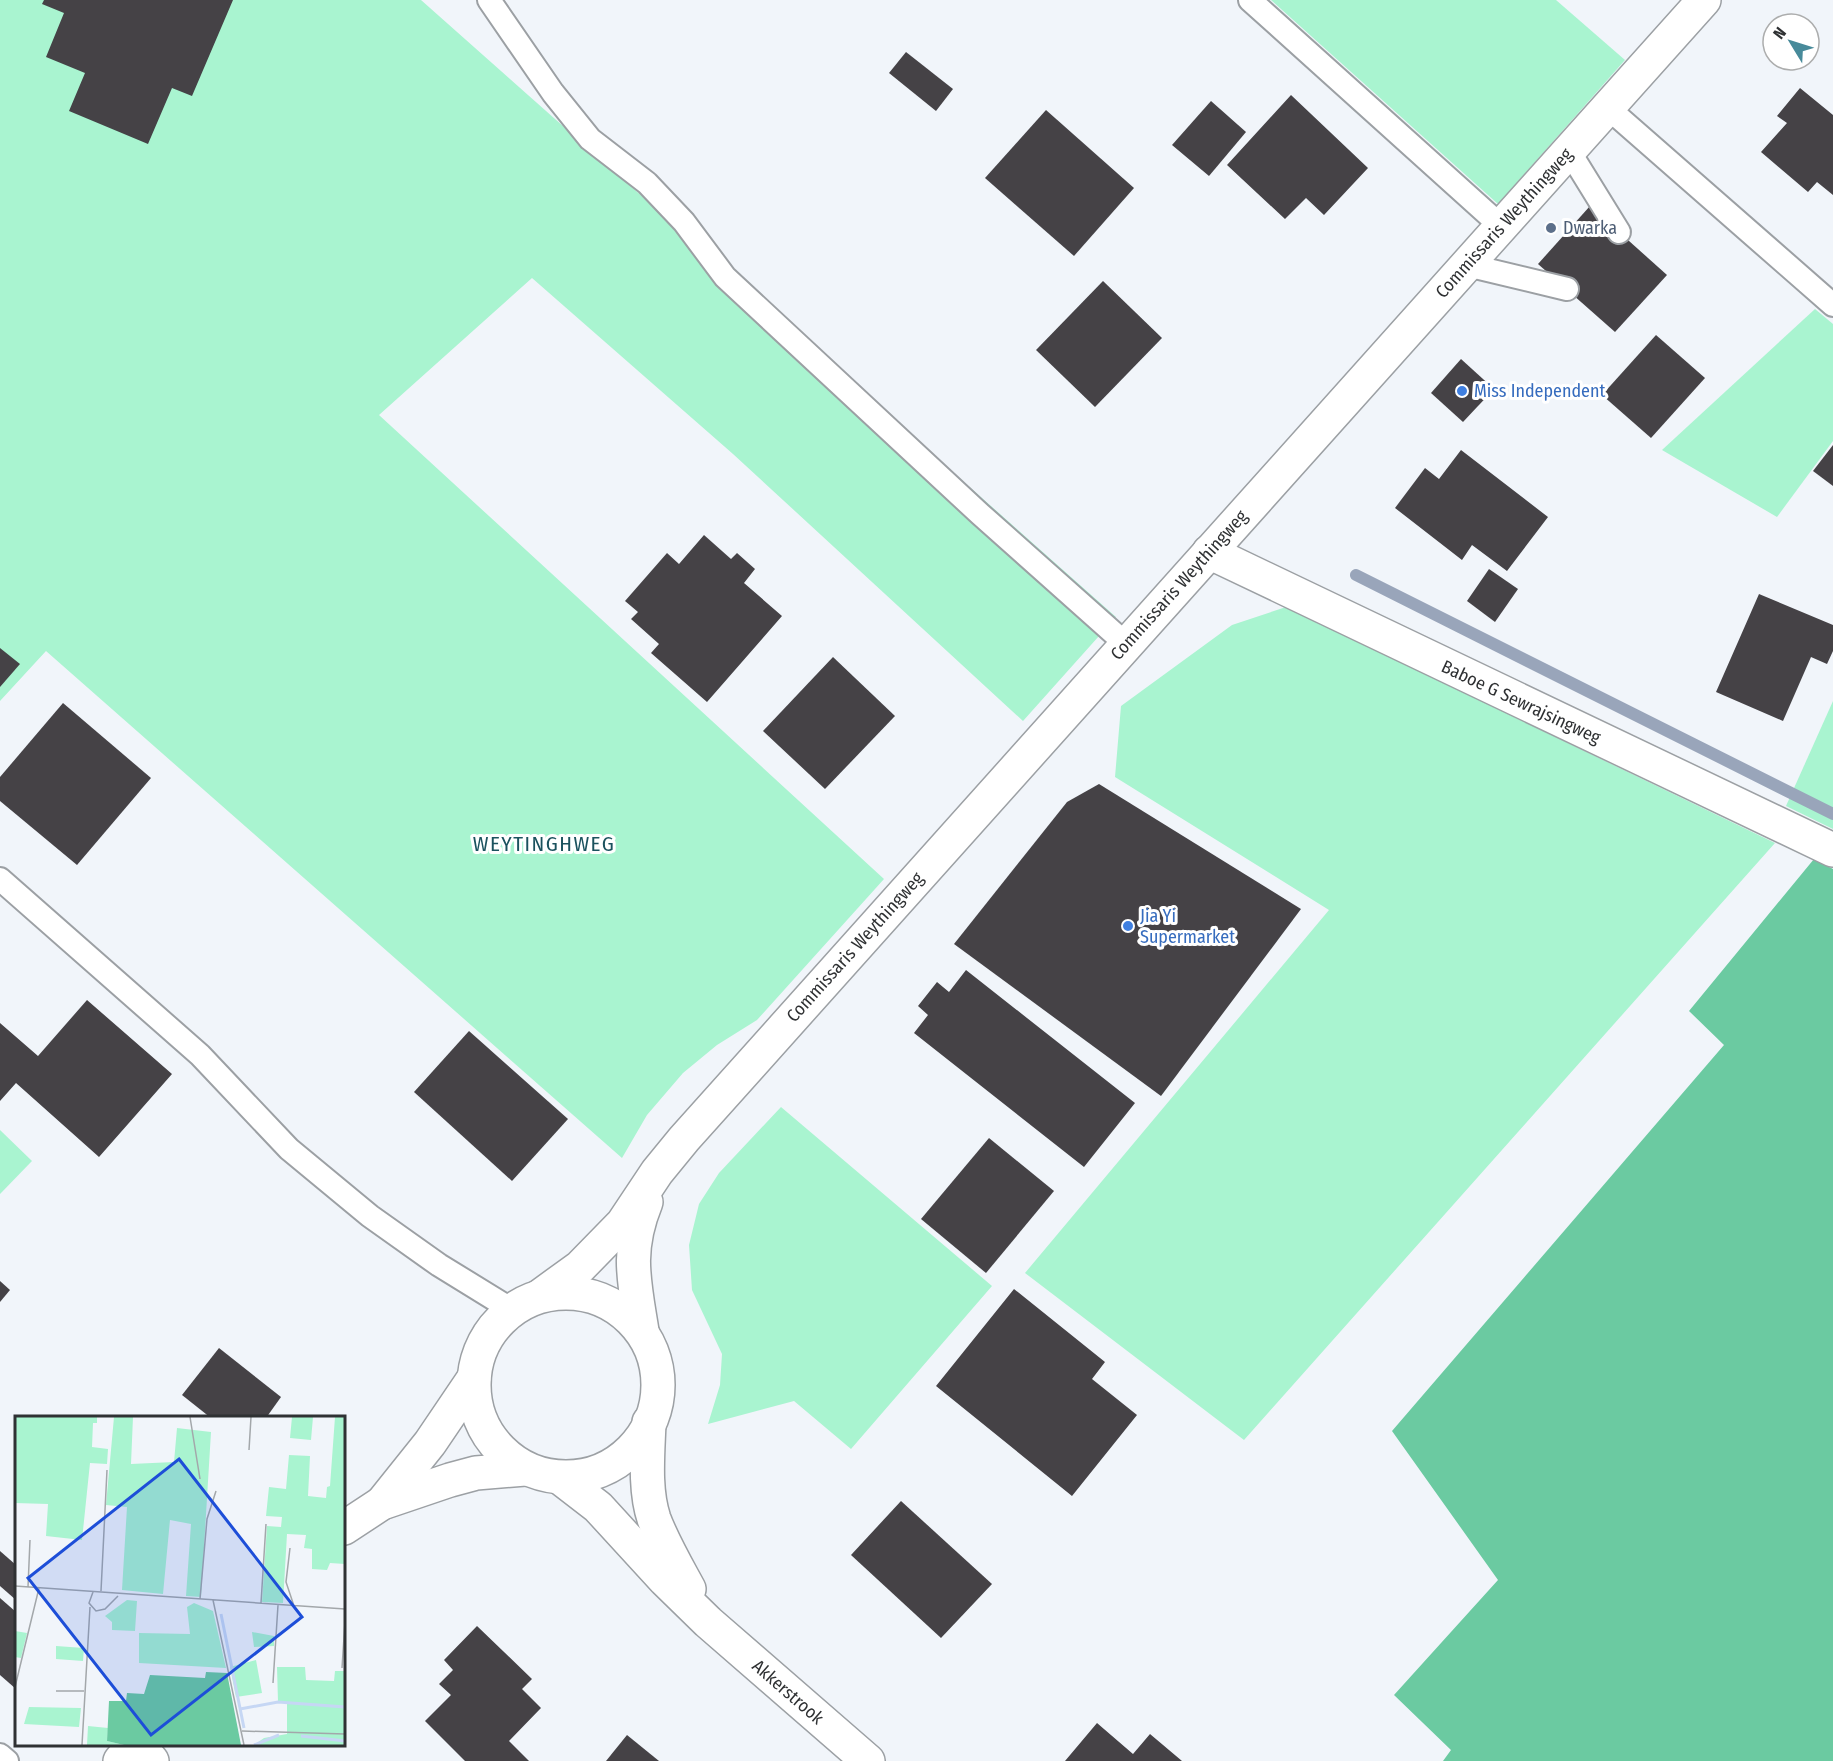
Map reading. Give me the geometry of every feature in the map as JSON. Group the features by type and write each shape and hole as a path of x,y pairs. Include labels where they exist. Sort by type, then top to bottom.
{"main road":[{"name":"Commissaris Weythingweg","path":"526,1303 580,1267 623,1223 657,1172 684,1139 821,984 1704,0"},
{"name":"Baboe G Sewrajsingweg","path":"1209,552 1833,850"},
{"name":"Commissaris Weythingweg","path":"642,1331 632,1251 636,1225 657,1172"},
{"path":"525,1469 496,1447 478,1415 474,1378 480,1352 493,1329 526,1303 569,1292 597,1297 622,1311 642,1331 654,1357 659,1384 650,1422 647,1473 653,1517 674,1563 708,1622"},
{"path":"382,1503 430,1443 474,1378"},
{"path":"345,1527 382,1503 476,1473 525,1469 563,1480 597,1472 623,1458 642,1437 650,1422"},
{"name":"Akkerstrook","path":"563,1480 598,1506 665,1580 708,1622 868,1761"},
{"path":"120,1761 134,1746"},
{"path":"138,1746 152,1761"}],"lane":[{"path":"489,0 553,93 590,139 647,183 662,198 684,222 725,277 980,514 1126,644"},
{"path":"1250,0 1501,226"},
{"path":"1608,108 1833,305"},
{"path":"1569,151 1619,232"},
{"path":"1467,265 1567,289"},
{"path":"0,879 200,1055 289,1149 370,1216 439,1265 526,1303"},
{"path":"0,1755 7,1761"}],"green space":[{"path":"0,0 421,0 1116,617 1023,721 733,454 532,278 379,415 884,879 757,1020 717,1045 683,1073 647,1115 622,1158 46,651 0,701"},
{"path":"1271,0 1556,0 1625,60 1498,204"},
{"path":"1815,309 1833,324 1833,441 1777,517 1662,450"},
{"path":"1286,607 1775,843 1244,1440 1025,1273 1329,910 1115,777 1121,706 1232,625"},
{"path":"1833,701 1833,829 1786,806"},
{"path":"1814,859 1833,869 1833,1761 1443,1761 1451,1750 1394,1695 1498,1580 1392,1431 1724,1045 1689,1011"},
{"path":"781,1107 992,1286 851,1449 794,1401 708,1424 720,1385 722,1354 692,1290 689,1245 699,1204 719,1173"},
{"path":"0,1130 32,1161 0,1194"}],"building":[{"path":"44,0 233,0 192,96 172,88 148,144 69,111 85,73 46,57 64,13 42,4"},
{"path":"906,52 953,89 936,111 889,73"},
{"path":"1800,88 1833,115 1833,195 1817,182 1808,192 1761,152 1787,123 1777,116"},
{"path":"1291,95 1368,168 1324,215 1306,198 1285,219 1227,165"},
{"path":"1211,101 1246,132 1209,176 1172,145"},
{"path":"1046,110 1134,188 1074,256 985,178"},
{"path":"1590,206 1667,275 1615,332 1538,264"},
{"path":"1103,281 1162,338 1095,407 1036,350"},
{"path":"1656,335 1705,378 1651,438 1602,395"},
{"name":"Miss Independent","path":"1461,359 1494,389 1463,422 1431,393"},
{"path":"1833,445 1833,486 1813,471"},
{"path":"1461,450 1548,517 1507,571 1472,545 1462,560 1395,508 1425,468 1439,479"},
{"path":"704,535 731,559 737,553 755,569 744,583 782,616 707,702 651,653 659,644 631,619 638,612 625,601 667,553 679,564"},
{"path":"1489,569 1518,589 1495,622 1467,601"},
{"path":"1759,594 1833,625 1833,651 1827,664 1811,657 1783,721 1716,692"},
{"path":"0,648 20,664 0,687"},
{"path":"833,657 895,716 825,789 763,731"},
{"path":"63,703 151,778 77,865 0,801 0,777"},
{"name":"Jia Yi Supermarket","path":"1099,784 1301,909 1161,1096 954,944 1067,802"},
{"path":"966,970 1135,1103 1084,1167 914,1033 928,1015 918,1006 937,982 949,992"},
{"path":"87,1000 172,1074 99,1157 16,1083 0,1101 0,1023 38,1056"},
{"path":"469,1031 568,1119 512,1181 414,1092"},
{"path":"989,1138 1054,1191 986,1273 921,1219"},
{"path":"0,1281 10,1290 0,1302"},
{"path":"1014,1289 1105,1362 1092,1379 1137,1415 1072,1496 936,1386"},
{"path":"219,1348 281,1397 267,1416 208,1416 182,1395"},
{"path":"901,1501 992,1584 941,1638 851,1555"},
{"path":"0,1551 15,1564 15,1599 0,1586"},
{"path":"0,1598 15,1611 15,1688 0,1675"},
{"path":"477,1626 532,1679 522,1689 541,1708 509,1741 529,1761 465,1761 425,1721 451,1695 439,1684 453,1670 444,1660"},
{"path":"1097,1723 1133,1754 1150,1734 1182,1761 1065,1761"},
{"path":"627,1735 659,1761 606,1761"}],"waterway":[{"path":"1356,575 1833,814"}],"place":[{"name":"Dwarka","path":"1551,228"},
{"name":"Miss Independent","path":"1462,391"},
{"name":"Jia Yi Supermarket","path":"1128,926"}],"district":[{"name":"WEYTINGHWEG","path":"544,844"}]}
